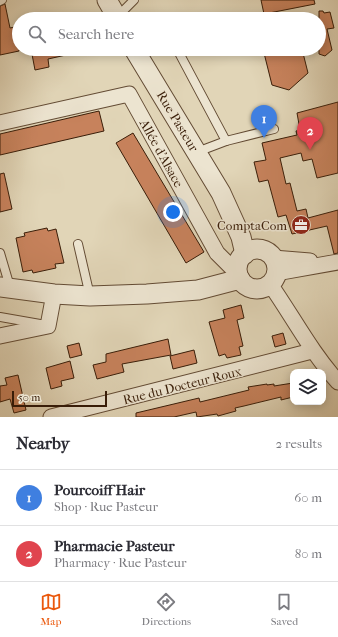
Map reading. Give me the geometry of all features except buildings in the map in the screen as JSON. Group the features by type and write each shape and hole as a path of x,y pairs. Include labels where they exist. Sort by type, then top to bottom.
{"street":[{"path":"107,0 114,12"},
{"name":"Rue Pasteur","path":"138,56 221,193 241,237 239,268"},
{"name":"Allée d'Alsace","path":"0,123 129,94 217,253 239,268"},
{"name":"Rue Pasteur","path":"221,193 248,224 271,266 280,298 312,351 338,382"},
{"path":"5,288 54,294 90,296 147,294 239,268 257,249 271,266"},
{"path":"271,266 333,262"},
{"path":"239,268 244,284 257,289 271,266"},
{"path":"0,336 48,326 54,294"},
{"name":"Rue du Docteur Roux","path":"51,417 312,351"}],"lane":[{"path":"123,12 134,0"},
{"path":"181,56 226,141"},
{"path":"197,152 226,141 274,129"},
{"path":"78,244 90,296"},
{"path":"0,253 5,288"},
{"path":"0,317 48,326"}],"place":[{"name":"Pourcoiff Hair","path":"264,138"},
{"name":"Pharmacie Pasteur","path":"310,150"},
{"name":"ComptaCom","path":"301,225"}]}
